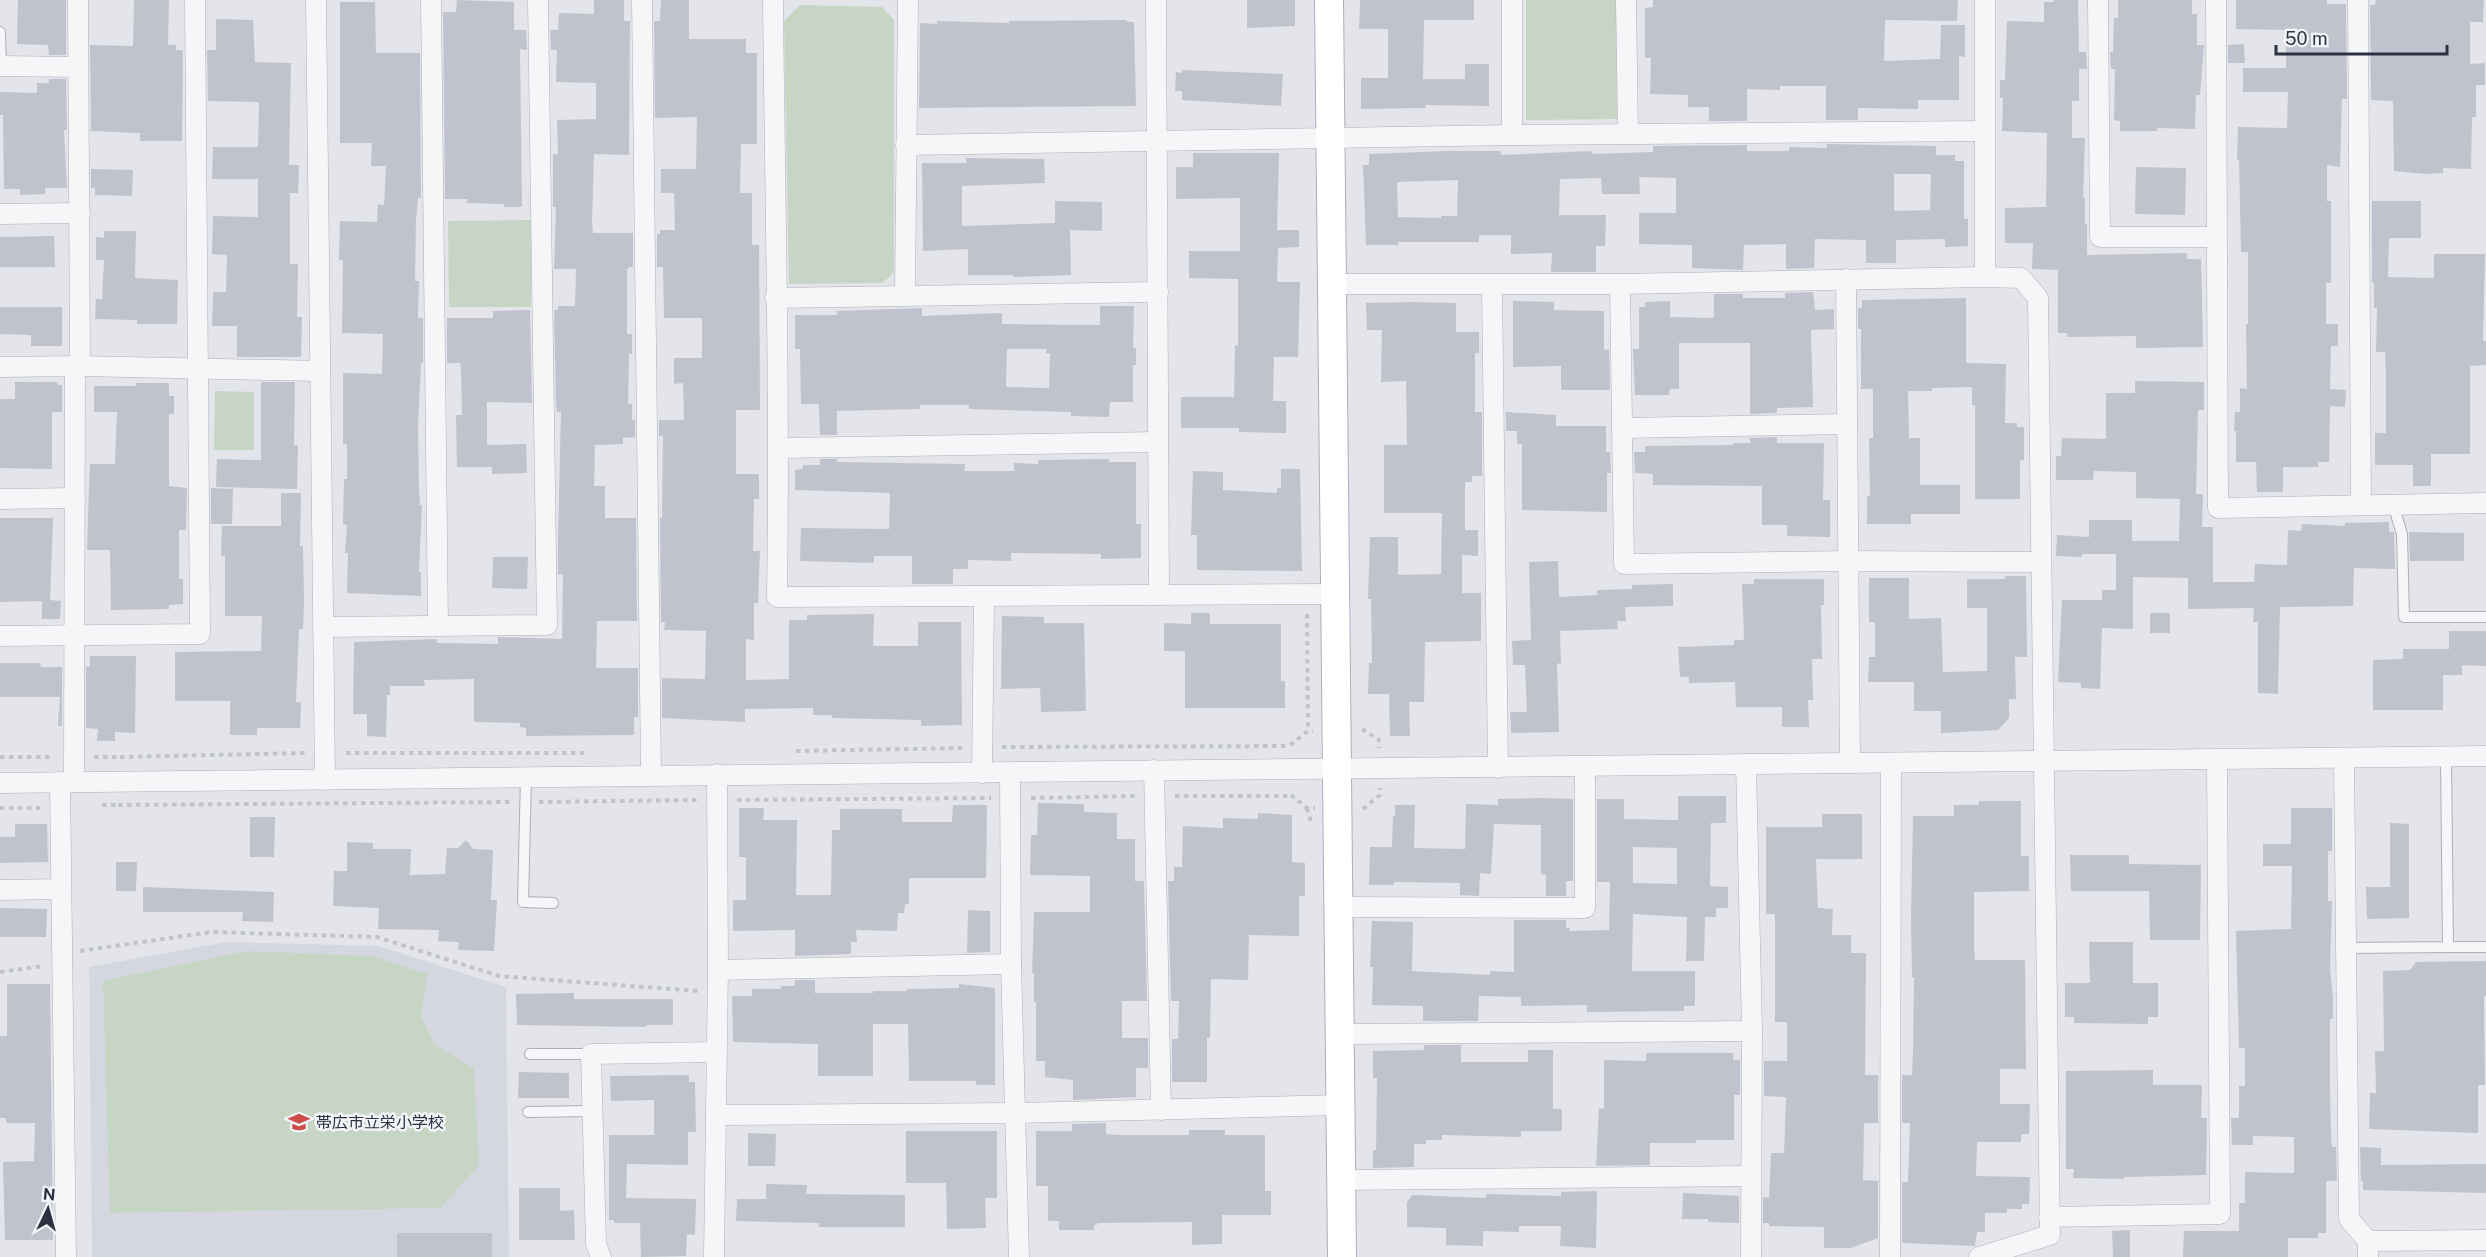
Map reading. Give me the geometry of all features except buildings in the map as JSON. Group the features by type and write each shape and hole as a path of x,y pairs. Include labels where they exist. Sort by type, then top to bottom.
{"street":[{"path":"66,1257 61,889 74,636 80,213 78,0"},
{"path":"0,636 200,634 195,0"},
{"path":"316,0 325,780"},
{"path":"431,0 438,625"},
{"path":"323,627 546,625 538,0"},
{"path":"642,0 651,774"},
{"path":"773,0 775,298 780,448 777,597 1335,594"},
{"path":"905,295 908,0"},
{"path":"1156,0 1159,595"},
{"path":"1329,0 1342,1257"},
{"path":"1512,0 1512,135"},
{"path":"1626,0 1628,135"},
{"path":"1985,0 1983,131 1985,277"},
{"path":"2098,0 2100,237 2216,237"},
{"path":"2216,0 2218,508 2486,503"},
{"path":"2358,0 2361,505"},
{"path":"0,66 77,67"},
{"path":"906,145 1512,135 1983,131"},
{"path":"0,214 80,213"},
{"path":"1332,284 1620,284 1985,277 2022,278 2038,298 2050,1235 1979,1257"},
{"path":"1846,279 1850,762"},
{"path":"1620,284 1624,564 1848,561 2040,562"},
{"path":"1492,285 1498,768"},
{"path":"775,298 1158,292"},
{"path":"0,367 77,366 320,371"},
{"path":"1622,428 1847,424"},
{"path":"780,448 1158,442"},
{"path":"0,499 75,498"},
{"path":"982,773 984,597"},
{"path":"0,783 651,774 1010,773 2486,756"},
{"path":"2344,759 2349,1219 2368,1249 2486,1240"},
{"path":"2049,1217 2220,1215 2217,760"},
{"path":"1890,1257 1891,763"},
{"path":"1746,764 1752,1031 1751,1257"},
{"path":"1339,907 1585,908 1585,767"},
{"path":"1154,770 1161,1110"},
{"path":"1010,773 1011,964 1019,1257"},
{"path":"714,1257 718,969 717,774"},
{"path":"0,890 61,889"},
{"path":"718,969 1011,964"},
{"path":"1340,1034 1752,1031"},
{"path":"601,1257 596,1244 591,1054 716,1052"},
{"path":"716,1115 1015,1113 1340,1105"},
{"path":"1341,1180 1751,1176"}],"lane":[{"path":"0,33 0,66"},
{"path":"2393,504 2402,534 2404,617 2486,617"},
{"path":"2446,757 2448,947"},
{"path":"526,777 523,902 552,903"},
{"path":"2346,948 2486,947"},
{"path":"530,1054 591,1054"},
{"path":"528,1112 592,1111"}],"path":[{"path":"793,751 1290,746"},
{"path":"120,757 325,752 593,753"},
{"path":"98,805 118,806 118,782"},
{"path":"79,940 79,951 212,933 377,937 499,976 717,993"}],"shaded area":[{"name":"帯広市立栄小学校","path":"226,942 378,946 506,987 509,1257 92,1257 89,967"}],"green space":[{"path":"1526,0 1616,0 1617,119 1526,120"},
{"path":"800,5 882,7 894,20 894,272 883,283 789,284 784,21"},
{"path":"531,220 531,307 449,307 448,221"},
{"path":"215,391 254,392 254,450 214,450"},
{"name":"帯広市立栄小学校","path":"246,951 371,956 427,974 421,1016 435,1045 474,1069 479,1164 441,1208 110,1213 103,981"}],"place":[{"name":"帯広市立栄小学校","path":"299,1122"}]}
